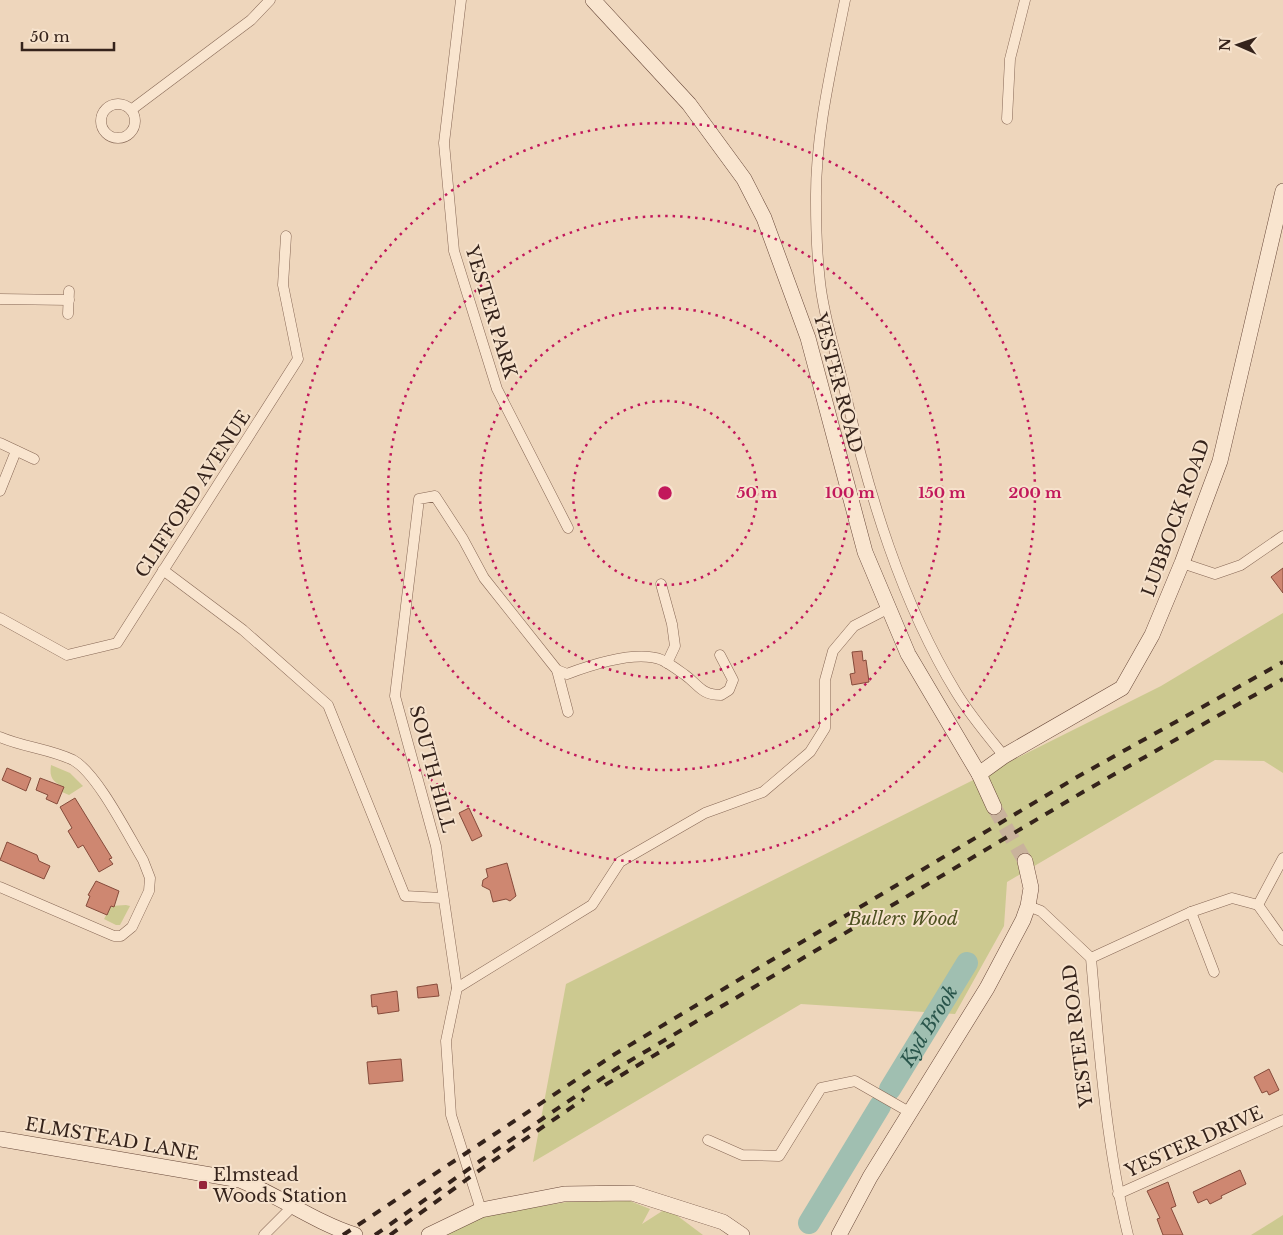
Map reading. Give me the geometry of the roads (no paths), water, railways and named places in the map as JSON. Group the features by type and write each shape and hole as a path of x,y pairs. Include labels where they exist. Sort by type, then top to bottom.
{"street":[{"path":"131,110 251,20 270,0"},
{"name":"YESTER PARK","path":"461,0 444,143 454,251 497,389 568,528"},
{"name":"YESTER ROAD","path":"592,0 688,104 744,179 764,218 808,338 864,552 908,654 979,774 994,807"},
{"path":"845,0 822,118 816,200 820,283 828,326 855,435 883,529 905,586 929,641 955,691 1004,756"},
{"path":"1007,119 1010,59 1025,0"},
{"name":"LUBBOCK ROAD","path":"979,774 1004,756 1122,688 1152,636 1182,564 1220,461 1283,191"},
{"name":"CLIFFORD AVENUE","path":"2,623 67,655 117,643 298,359 283,285 286,236"},
{"path":"0,299 69,296 68,314"},
{"path":"0,443 34,459"},
{"path":"0,491 16,451"},
{"name":"SOUTH HILL","path":"457,988 442,898 436,846 395,696 419,499 435,496 463,539 484,578 558,670"},
{"path":"1182,564 1215,574 1241,565 1283,536"},
{"path":"163,570 243,630 328,705 404,896 442,898"},
{"path":"661,584 672,624 674,646 667,663"},
{"path":"481,1210 451,1116 446,1041 457,988 592,905 620,862 705,813 763,792 810,752 825,728 825,680 833,651 854,626 888,609"},
{"path":"558,670 567,674 613,661 643,657 661,660 690,679 702,691 721,695 729,690 733,680 720,656"},
{"path":"558,670 568,712"},
{"path":"0,737 22,746 59,755 82,766 95,781 143,860 149,874 150,884 132,927 121,936 114,936 0,887"},
{"path":"1258,905 1283,858"},
{"path":"839,1235 870,1177 987,988 1028,906 1031,888 1025,861"},
{"path":"1091,958 1191,912 1232,898 1258,905 1283,940"},
{"name":"YESTER ROAD","path":"1028,906 1041,911 1091,958 1101,1083 1118,1194 1128,1235"},
{"path":"1191,912 1214,972"},
{"path":"708,1140 742,1155 779,1156 821,1088 854,1081 911,1113"},
{"name":"YESTER DRIVE","path":"1118,1194 1283,1120"},
{"name":"ELMSTEAD LANE","path":"0,1139 240,1180 264,1189 292,1207 338,1230 355,1235"},
{"path":"429,1235 481,1210 564,1194 632,1193 723,1222 742,1235"},
{"path":"264,1235 292,1207"}],"waterway":[{"name":"Kyd Brook","path":"890,1089 967,963"},
{"name":"Kyd Brook","path":"809,1223 880,1106"}],"tunnel":[{"path":"994,807 1025,861"}],"railway":[{"path":"343,1235 615,1054 1077,777 1283,662"},
{"path":"375,1235 616,1069 1083,792 1283,679"},
{"path":"605,1085 678,1041"},
{"path":"390,1235 484,1167 584,1099"}],"place":[{"name":"Elmstead Woods Station","path":"203,1185"}],"park label":[{"name":"Bullers Wood","path":"903,919"}]}
